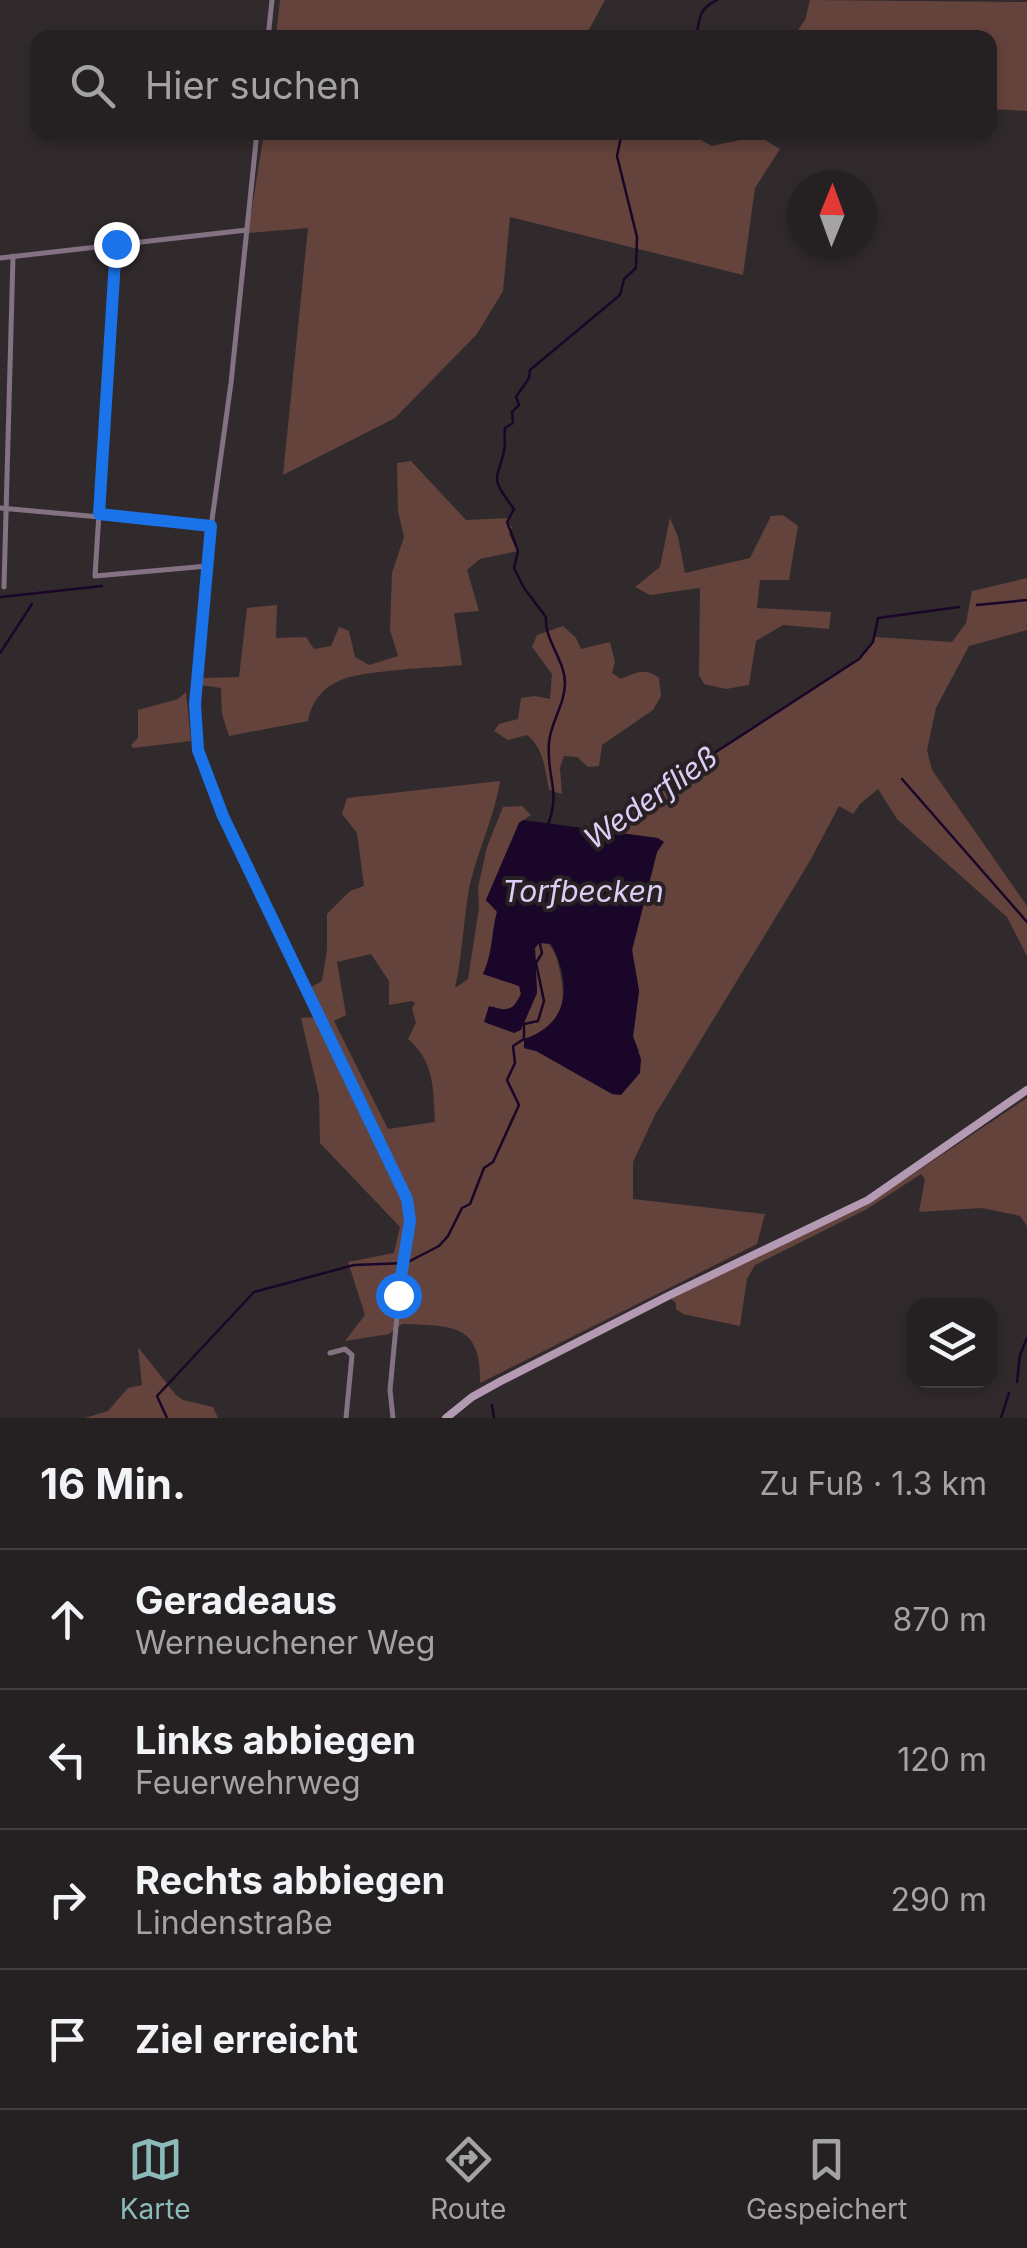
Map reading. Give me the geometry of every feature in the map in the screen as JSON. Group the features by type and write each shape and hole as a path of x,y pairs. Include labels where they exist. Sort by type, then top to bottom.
{"street":[{"path":"269,30 272,0"},
{"path":"256,140 211,526 195,704 198,750 223,816 407,1199 410,1221 390,1390 392,1418"},
{"path":"0,258 247,230"},
{"path":"116,244 94,576 208,566"},
{"path":"4,586 3,508 13,256"},
{"path":"3,508 211,526"},
{"path":"446,1418 490,1386 868,1200 1027,1090"},
{"path":"330,1353 345,1349 352,1354 346,1418"}],"shaded area":[{"path":"280,0 605,0 589,30 277,30"},
{"path":"810,0 1027,2 1027,111 997,109 997,30 798,30"},
{"path":"263,140 700,140 712,146 765,140 780,149 755,188 743,275 510,217 503,291 477,334 395,418 283,475 308,228 248,233"},
{"path":"411,461 466,520 509,518 509,534 518,551 480,559 467,570 479,611 454,613 462,665 352,677 323,691 308,721 229,736 222,714 221,688 201,685 202,678 239,677 247,608 277,605 276,638 306,637 314,649 331,646 339,627 349,631 355,657 369,665 398,656 390,630 392,573 404,537 398,511 397,463"},
{"path":"783,515 798,526 789,580 760,580 757,608 831,612 829,629 783,625 756,641 749,685 726,689 704,684 699,675 700,588 650,595 635,587 660,567 670,518 685,573 750,558 771,516"},
{"path":"1027,578 1027,630 969,646 936,708 927,750 932,770 1027,906 1027,956 1007,917 897,819 878,789 853,814 839,806 810,861 655,1115 633,1162 633,1199 765,1214 757,1244 480,1383 475,1348 460,1331 448,1327 402,1324 389,1334 345,1341 365,1315 348,1262 394,1253 400,1227 320,1143 319,1095 301,1018 318,1017 306,990 322,981 327,914 350,891 364,886 357,833 342,814 347,798 500,781 471,880 455,988 468,979 479,908 478,888 487,847 503,807 522,806 531,815 519,823 486,900 497,911 483,974 520,986 521,994 512,1009 504,1011 492,1006 514,1033 537,993 535,948 546,942 554,952 560,972 561,1008 551,1024 524,1048 639,1051 633,1037 639,991 632,950 657,852 663,842 657,838 613,834 633,805 648,801 685,772 833,677 867,651 875,637 952,642 966,623 972,591","holes":["371,954 389,981 389,1005 415,1003 412,1008 416,1023 408,1039 428,1067 435,1122 388,1129 334,1021 346,1015 337,962"]},
{"path":"563,626 581,649 610,642 615,662 612,673 621,679 640,672 654,675 659,678 661,696 653,710 602,745 599,766 588,767 577,757 564,756 560,768 562,794 549,790 540,753 527,735 508,740 494,731 499,724 518,719 521,698 550,699 552,674 532,647 537,635"},
{"path":"186,692 191,741 133,748 131,745 138,738 138,710 178,699"},
{"path":"1027,1098 1027,1226 1020,1216 982,1208 919,1212 925,1179 921,1174 867,1209 755,1265 747,1279 740,1326 683,1314 676,1309 670,1298 865,1206"},
{"path":"138,1347 176,1395 213,1407 218,1418 85,1418 108,1411 128,1388 142,1385"}],"water":[{"name":"Torfbecken","path":"523,820 658,838 664,842 657,852 632,950 639,991 633,1036 641,1059 640,1073 621,1095 612,1094 524,1048 524,1039 551,1023 563,1000 562,973 551,944 539,943 535,948 537,993 521,1030 514,1033 484,1022 489,1006 508,1009 521,994 519,986 483,974 497,912 486,900"}],"waterway":[{"path":"698,30 704,10 717,0"},
{"path":"547,827 553,804 549,743 563,699 564,675 548,634 546,617 514,568 518,551 507,522 514,509 497,478 505,428 513,423 512,412 519,405 516,397 530,370 620,295 624,279 636,268 637,237 617,156 620,140"},
{"path":"1,597 102,586"},
{"name":"Wederfließ","path":"977,605 1027,600"},
{"path":"0,653 32,604"},
{"name":"Wederfließ","path":"605,834 615,830 633,805 648,801 685,772 859,659 873,642 878,618 959,607"},
{"path":"902,779 1027,922"},
{"path":"167,1418 157,1396 254,1292 354,1265 406,1263 439,1246 448,1236 462,1208 470,1204 484,1168 493,1162 519,1105 507,1080 515,1063 513,1046 524,1039 524,1024 538,1021 544,1001 536,963 542,953 539,940"},
{"path":"1017,1382 1020,1355 1027,1338"},
{"path":"1001,1418 1009,1393"},
{"path":"492,1405 494,1418"}],"route":[{"path":"116,244 99,514 211,526 195,704 198,750 223,816 407,1199 410,1221 398,1295"}]}
